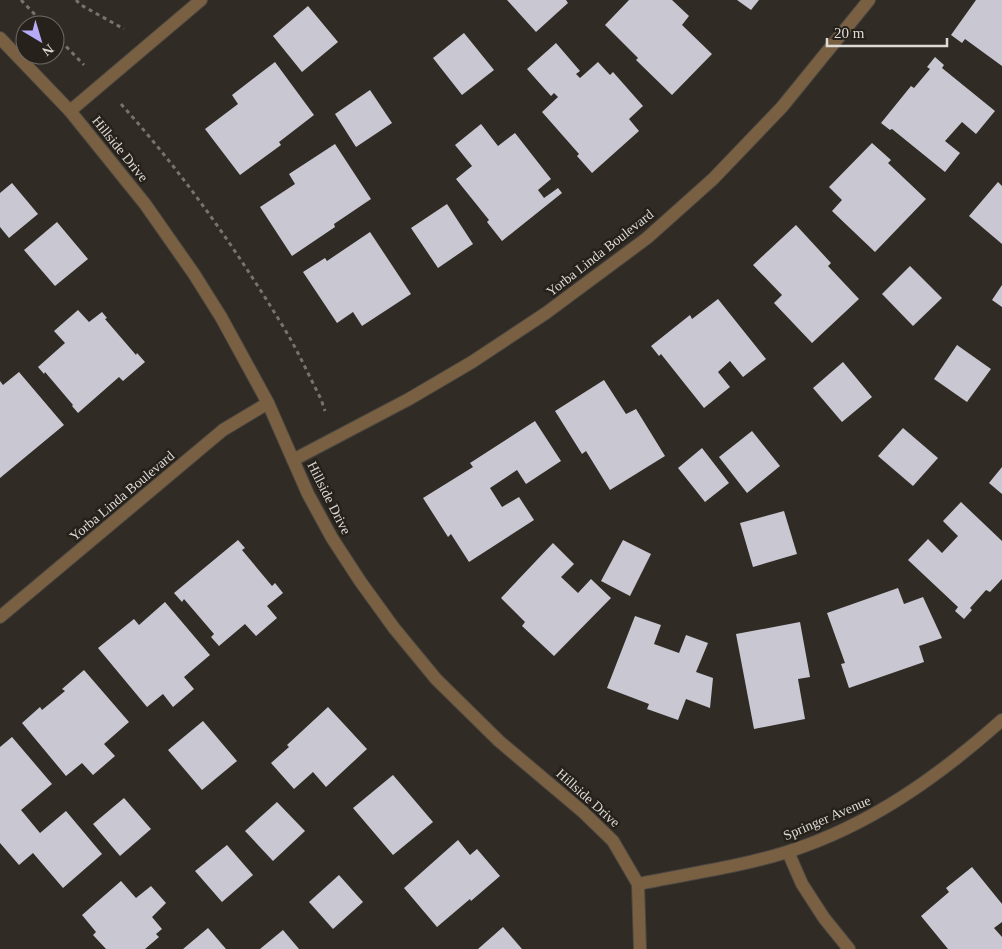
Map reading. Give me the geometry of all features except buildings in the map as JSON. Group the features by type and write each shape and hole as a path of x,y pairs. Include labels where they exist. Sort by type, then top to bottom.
{"street":[{"path":"70,111 201,0"},
{"name":"Yorba Linda Boulevard","path":"293,460 409,399 472,362 546,313 647,238 713,179 782,107 869,0"},
{"name":"Hillside Drive","path":"0,38 70,111 145,204 194,274 221,317 268,403 308,494 332,538 360,582 394,628 436,679 499,741 583,812 613,841 638,884 640,949"},
{"name":"Yorba Linda Boulevard","path":"0,617 223,430 268,403"},
{"name":"Springer Avenue","path":"638,884 788,852 876,814 927,782 968,751 1002,720"},
{"path":"788,852 802,884 820,911 850,949"}],"path":[{"path":"20,0 35,15"},
{"path":"76,0 81,5 149,43"},
{"path":"65,45 151,136 206,208 285,330 321,399 325,411"}]}
